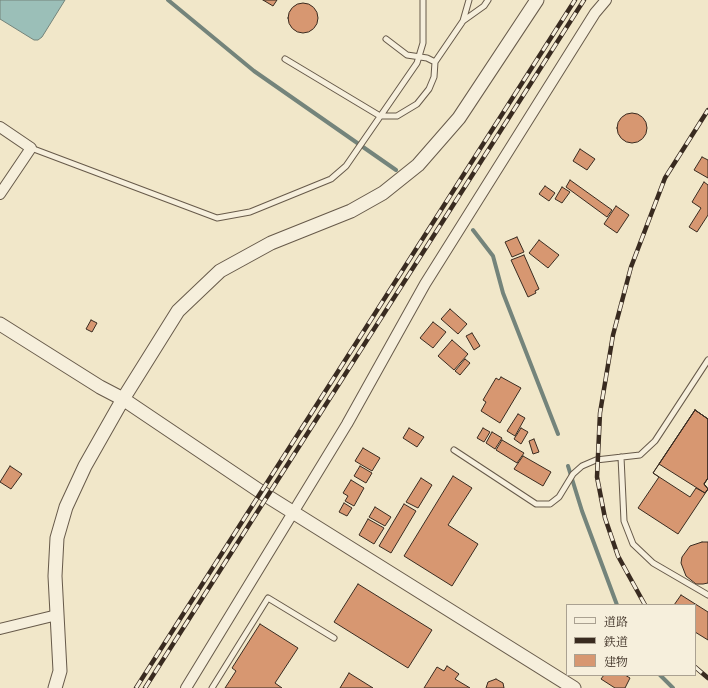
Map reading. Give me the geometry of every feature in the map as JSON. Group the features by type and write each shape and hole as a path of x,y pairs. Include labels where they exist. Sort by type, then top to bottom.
{"street":[{"path":"55,688 60,671 55,576 57,538 66,507 85,466 123,399 178,311 220,271 271,243 351,211 383,193 418,165 459,118 537,0"},
{"path":"186,688 347,424 425,284 591,20 606,0"},
{"path":"0,127 31,148 0,194"},
{"path":"0,324 100,387 123,399 293,512 471,625 574,688"},
{"path":"0,629 57,616"}],"lane":[{"path":"31,148 217,218 250,212 331,179 346,166 420,57 424,43 423,0"},
{"path":"285,59 380,116 397,116 417,104 429,89 434,77 436,62 463,21 469,0"},
{"path":"463,21 484,6 488,0"},
{"path":"386,39 407,55 436,62"},
{"path":"454,450 536,504 550,504 559,497 573,474 582,466 596,460 640,455 655,441 708,360"},
{"path":"621,458 624,521 633,544 653,563 708,595"},
{"path":"212,688 268,598 334,638"}],"water":[{"path":"0,0 65,0 42,37 38,40 34,40 0,19"}],"building":[{"path":"263,0 277,0 273,6"},
{"path":"303,3 314,7 318,18 314,29 303,33 292,29 288,18 292,7"},
{"path":"632,113 643,117 647,128 643,139 632,143 621,139 617,128 621,117"},
{"path":"580,149 595,159 587,170 573,161"},
{"path":"702,157 708,160 708,178 694,170"},
{"path":"570,180 612,210 607,217 566,187"},
{"path":"704,182 708,185 708,215 697,232 689,227 701,208 692,202"},
{"path":"545,186 555,193 549,201 539,194"},
{"path":"562,187 570,192 562,203 555,199"},
{"path":"616,206 629,215 617,233 604,224"},
{"path":"517,237 524,252 512,257 505,242"},
{"path":"539,240 559,255 548,268 529,253"},
{"path":"524,255 539,289 535,291 536,293 528,297 511,260"},
{"path":"450,309 467,324 458,334 441,319"},
{"path":"91,320 97,323 92,332 86,329"},
{"path":"433,322 446,332 433,348 420,338"},
{"path":"472,333 480,346 474,350 466,336"},
{"path":"452,340 468,354 454,370 438,356"},
{"path":"465,359 470,363 460,375 455,371"},
{"path":"501,377 521,388 500,423 481,411 486,402 483,400 496,378 499,380"},
{"path":"695,410 708,419 708,478 704,484 708,489 678,534 638,508 659,477 653,473"},
{"path":"695,410 708,419 708,478 704,484 708,489 705,493 696,488 690,497 653,473"},
{"path":"695,410 708,419 708,478 704,484 708,489 705,493 659,464"},
{"path":"518,414 525,418 515,436 507,431"},
{"path":"409,428 424,437 417,447 403,438"},
{"path":"483,428 490,432 484,442 477,438"},
{"path":"521,428 528,432 521,444 514,439"},
{"path":"492,432 502,438 495,449 486,443"},
{"path":"534,439 539,452 533,454 529,441"},
{"path":"502,440 524,453 517,463 496,450"},
{"path":"363,448 380,458 372,471 355,461"},
{"path":"523,456 551,472 543,486 514,469"},
{"path":"10,466 22,474 11,489 0,482"},
{"path":"360,466 372,473 366,483 354,476"},
{"path":"453,476 472,488 448,525 478,544 452,586 404,556"},
{"path":"421,478 432,485 418,508 406,502"},
{"path":"351,480 364,488 354,506 345,501 348,496 343,493"},
{"path":"344,503 352,508 347,516 339,512"},
{"path":"404,504 416,511 391,553 379,546"},
{"path":"375,507 391,517 385,526 369,517"},
{"path":"368,519 384,528 374,544 359,535"},
{"path":"702,542 708,542 708,583 696,584 686,576 681,563 682,557 690,546"},
{"path":"358,584 432,630 408,668 334,622"},
{"path":"681,595 695,604 675,604"},
{"path":"696,604 708,612 708,640 696,633"},
{"path":"260,624 298,648 275,683 282,688 225,688 236,671 232,668"},
{"path":"447,666 459,674 455,679 470,688 424,688 437,667 444,671"},
{"path":"349,673 373,688 340,688"},
{"path":"603,676 627,676 630,678 625,688 615,688 601,679"},
{"path":"496,679 503,683 504,688 486,688 488,682"}],"waterway":[{"path":"168,0 254,71 396,170"},
{"path":"473,230 493,256 503,293 558,434"},
{"path":"568,466 582,511 617,604"},
{"path":"661,676 673,688"}],"railway":[{"path":"136,688 575,0"},
{"path":"145,688 584,0"},
{"path":"644,604 618,556 605,518 597,477 600,413 613,335 631,267 665,178 708,110"},
{"path":"696,668 708,678"}]}
